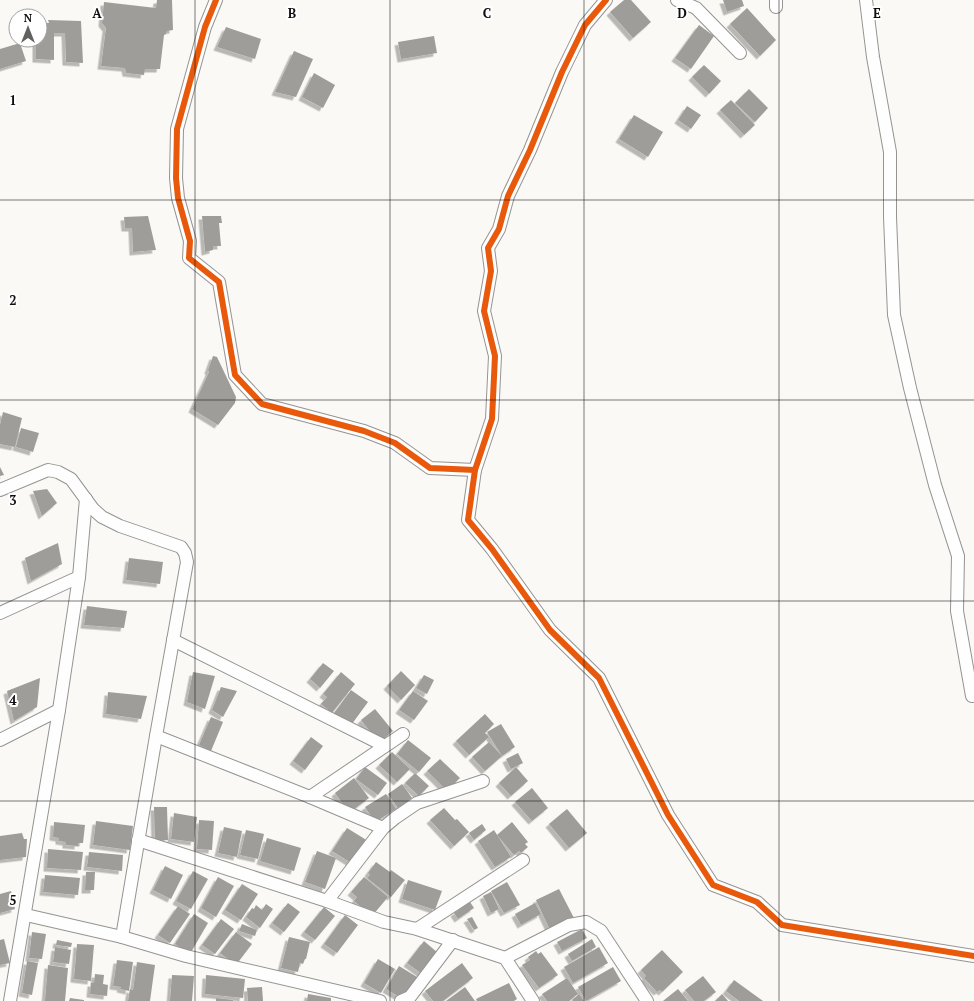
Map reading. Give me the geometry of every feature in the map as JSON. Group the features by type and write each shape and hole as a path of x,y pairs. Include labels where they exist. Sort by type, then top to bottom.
{"street":[{"path":"216,0 205,27 177,129 176,178 178,198 190,241 189,258 219,282 235,375 262,404 364,431 395,443 430,468 475,470"},
{"path":"606,0 585,25 562,72 530,150 508,196 499,229 488,248 492,271 484,311 495,356 492,419 475,470 468,520 492,549 550,630 599,678 668,814 713,884 757,902 782,925 974,956"},
{"path":"677,0 696,8 740,53"},
{"path":"866,0 890,152 890,217 894,315 910,388 935,485 958,556 957,611 972,696"},
{"path":"0,490 48,470 58,472 71,479 93,509 102,517 120,526 181,547 186,553 187,562 122,937"},
{"path":"10,1001 26,915 59,710 79,577 86,499"},
{"path":"0,613 79,577"},
{"path":"174,640 385,746"},
{"path":"0,740 59,710"},
{"path":"310,797 402,734"},
{"path":"156,736 310,797 383,828"},
{"path":"327,901 383,828 395,818 417,803 483,781"},
{"path":"138,840 327,901 384,922 417,929 506,958 533,1001"},
{"path":"417,929 523,860"},
{"path":"26,915 122,937 186,956 380,1001"},
{"path":"506,958 569,925 586,922 601,931 647,1001"},
{"path":"408,1000 452,940"}],"building":[{"path":"157,0 172,0 173,30 167,31 164,35 160,69 145,69 144,75 126,73 125,68 101,66 106,28 102,23 104,2 156,8"},
{"path":"624,0 631,0 651,22 633,38 610,12"},
{"path":"723,0 742,0 744,6 727,12"},
{"path":"747,8 776,40 760,56 730,24"},
{"path":"48,20 81,21 83,63 66,62 65,33 54,33 54,60 36,59 36,48 48,48"},
{"path":"699,25 714,36 691,69 675,58"},
{"path":"226,27 261,39 255,59 217,47"},
{"path":"434,36 437,53 401,59 398,42"},
{"path":"8,47 8,48 22,48 26,61 0,69 0,49"},
{"path":"294,51 313,59 296,97 275,92"},
{"path":"704,65 721,81 709,94 692,77"},
{"path":"314,73 335,85 323,108 302,97"},
{"path":"749,89 768,108 755,122 735,103"},
{"path":"731,100 755,125 744,135 720,110"},
{"path":"687,106 701,115 691,129 678,120"},
{"path":"634,115 663,132 648,157 619,139"},
{"path":"148,216 156,250 133,252 132,228 125,228 124,217"},
{"path":"202,216 221,216 222,223 219,223 221,246 213,246 213,250 205,252"},
{"path":"213,356 217,357 236,397 235,403 218,425 192,409 209,372 208,370"},
{"path":"3,412 22,418 15,447 0,444 0,425"},
{"path":"21,428 39,433 33,452 16,447"},
{"path":"0,467 4,475 0,476"},
{"path":"47,489 57,503 42,516 33,491"},
{"path":"58,543 62,564 31,581 25,558"},
{"path":"129,558 163,562 160,584 126,580"},
{"path":"87,606 127,611 124,628 84,625"},
{"path":"323,663 334,671 320,688 310,679"},
{"path":"401,671 415,685 401,700 387,686"},
{"path":"193,672 215,676 205,709 187,702"},
{"path":"341,672 355,684 332,713 321,704 327,697 323,694"},
{"path":"424,675 434,680 427,694 416,688"},
{"path":"40,678 37,707 14,721 7,691"},
{"path":"221,687 237,691 223,717 212,710"},
{"path":"351,690 368,702 349,728 332,716"},
{"path":"413,691 428,701 414,720 399,710"},
{"path":"108,692 147,696 141,719 106,714"},
{"path":"375,709 393,731 379,743 361,720"},
{"path":"485,714 494,724 485,733 489,737 469,755 456,741"},
{"path":"211,717 223,722 211,751 199,745"},
{"path":"501,724 515,747 502,756 487,732"},
{"path":"311,737 323,746 305,770 293,761"},
{"path":"408,740 431,758 419,772 397,754"},
{"path":"489,742 502,756 485,771 472,757"},
{"path":"392,752 410,769 397,782 379,765"},
{"path":"518,753 523,763 511,769 506,759"},
{"path":"440,759 460,778 447,791 427,771"},
{"path":"365,767 387,783 378,795 356,779"},
{"path":"516,767 528,781 511,796 499,783"},
{"path":"415,773 429,786 419,796 405,783"},
{"path":"354,778 369,798 349,813 335,793"},
{"path":"402,784 412,798 398,808 388,794"},
{"path":"532,788 548,808 532,821 515,802"},
{"path":"386,794 396,809 375,822 365,807"},
{"path":"154,807 167,807 168,840 155,841"},
{"path":"444,808 469,832 454,846 430,820"},
{"path":"567,809 587,833 569,848 549,824"},
{"path":"174,813 197,817 194,842 171,839"},
{"path":"199,820 214,821 212,850 197,849"},
{"path":"96,821 133,826 130,850 93,845"},
{"path":"54,822 85,825 83,843 78,843 78,846 66,845 66,842 59,841 59,838 53,837"},
{"path":"512,822 528,842 525,844 528,847 521,853 519,851 514,855 497,835"},
{"path":"482,824 486,830 474,840 469,833"},
{"path":"224,827 242,831 237,857 218,853"},
{"path":"347,828 368,841 353,864 332,851"},
{"path":"246,830 264,834 258,859 240,855"},
{"path":"494,830 511,857 495,867 478,841"},
{"path":"22,833 24,839 27,839 26,857 0,860 0,836"},
{"path":"267,838 301,848 294,871 260,861"},
{"path":"48,849 83,852 81,870 47,868"},
{"path":"317,851 336,858 325,889 305,882"},
{"path":"89,852 123,855 122,871 87,867"},
{"path":"376,862 405,880 391,897 367,878 370,875 368,873"},
{"path":"165,866 183,875 171,899 153,890"},
{"path":"193,871 208,879 191,909 176,901"},
{"path":"86,872 95,872 94,890 85,890"},
{"path":"45,875 80,878 78,895 43,892"},
{"path":"218,877 234,886 216,917 201,908"},
{"path":"364,877 388,897 372,916 354,901 357,897 351,892"},
{"path":"408,880 442,891 435,910 402,899"},
{"path":"507,882 520,905 504,913 491,891"},
{"path":"242,884 258,894 241,920 225,910"},
{"path":"559,889 574,918 550,930 536,900"},
{"path":"11,891 15,909 0,913 0,894"},
{"path":"491,892 499,909 491,913 483,896"},
{"path":"470,902 474,908 458,919 454,913"},
{"path":"288,903 300,912 284,932 272,923"},
{"path":"535,903 541,914 521,925 515,914"},
{"path":"266,904 273,909 260,928 246,917 256,905 262,910"},
{"path":"178,906 190,914 170,943 158,935"},
{"path":"324,907 335,916 315,940 304,932"},
{"path":"194,914 208,923 190,954 175,944"},
{"path":"345,915 358,925 337,953 324,944"},
{"path":"472,917 478,928 474,930 467,919"},
{"path":"221,919 234,929 215,954 202,945"},
{"path":"242,924 257,930 255,936 239,931"},
{"path":"582,929 587,938 562,951 557,942"},
{"path":"32,932 46,934 42,959 29,958"},
{"path":"236,932 252,944 236,965 220,953"},
{"path":"289,937 310,942 306,959 303,964 300,963 298,972 281,968"},
{"path":"4,939 10,963 0,965 0,940"},
{"path":"592,939 596,947 572,961 568,954"},
{"path":"57,940 72,943 71,947 56,945"},
{"path":"424,941 438,953 422,974 407,963"},
{"path":"77,944 94,945 91,981 74,979"},
{"path":"55,947 71,950 69,964 53,962"},
{"path":"599,947 608,963 573,983 564,967"},
{"path":"662,950 683,972 662,992 660,990 657,992 644,978 646,976 641,970"},
{"path":"536,951 538,954 541,952 558,975 539,988 522,965 530,960 528,957"},
{"path":"378,959 395,969 381,993 364,983"},
{"path":"117,960 133,962 129,991 120,989 121,987 113,986"},
{"path":"27,961 38,963 32,995 22,993"},
{"path":"137,962 155,965 150,1001 128,1001 130,989 133,990"},
{"path":"462,963 473,978 443,1001 433,1001 425,991"},
{"path":"48,965 68,968 65,1001 45,1001"},
{"path":"399,966 417,977 403,999 386,989"},
{"path":"613,967 621,981 586,1001 578,987"},
{"path":"95,974 104,975 103,984 108,985 107,996 90,994 91,983 94,983"},
{"path":"172,975 194,976 192,1001 170,1001"},
{"path":"206,975 245,979 243,998 205,994"},
{"path":"703,976 716,992 704,1001 694,1001 685,990"},
{"path":"567,978 578,994 569,1001 547,1001 542,994"},
{"path":"734,980 763,1001 739,1001 726,991"},
{"path":"509,983 517,999 514,1001 477,1001 476,999"},
{"path":"262,987 263,1001 248,1001 247,988"},
{"path":"465,987 475,1001 446,1001"},
{"path":"678,989 688,1001 663,1001"},
{"path":"308,994 331,998 331,1001 307,1001"},
{"path":"579,994 584,1001 572,1000"},
{"path":"722,994 728,1001 715,1001"},
{"path":"70,998 84,1000 84,1001 69,1001"},
{"path":"216,998 233,1000 233,1001 216,1001"}],"cycle path":[{"path":"216,0 205,27 177,129 176,178 178,198 190,241 189,258 219,282 235,375 262,404 364,431 395,443 430,468 475,470 492,419 495,356 484,311 491,271 488,248 499,229 508,196 530,150 562,72 585,25 606,0"},
{"path":"475,470 468,520 492,549 550,630 599,678 668,815 713,885 757,902 782,925 974,956"}]}
